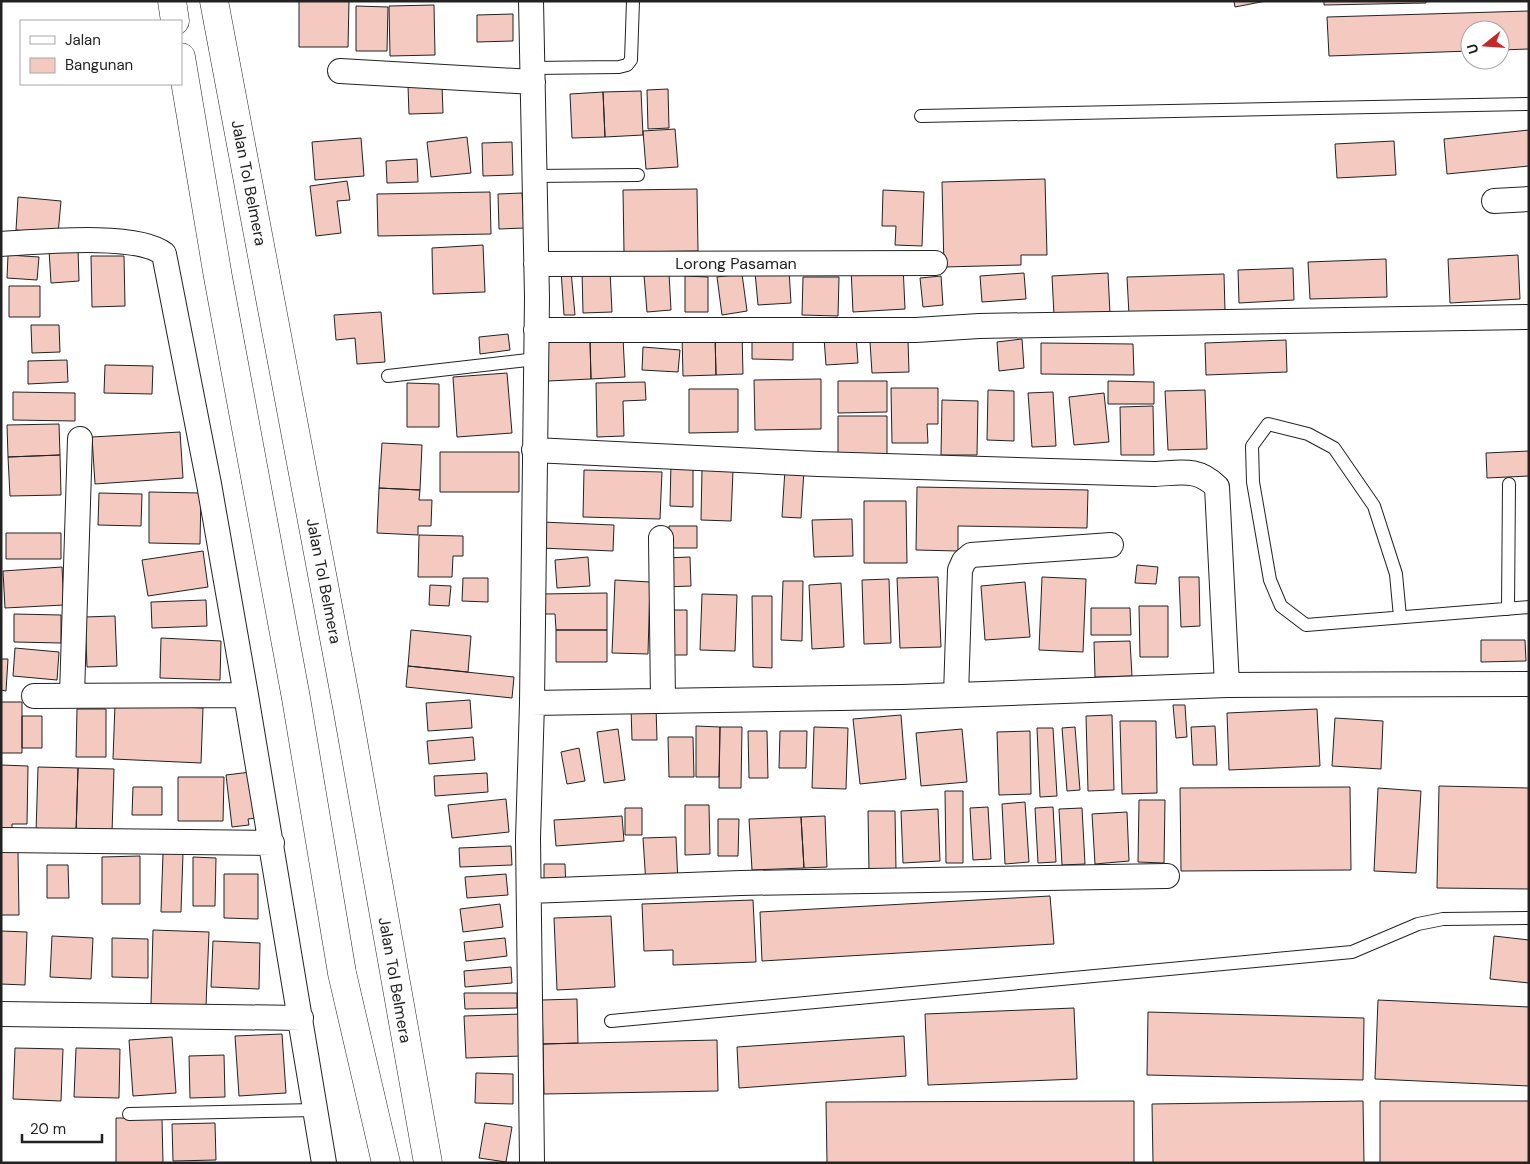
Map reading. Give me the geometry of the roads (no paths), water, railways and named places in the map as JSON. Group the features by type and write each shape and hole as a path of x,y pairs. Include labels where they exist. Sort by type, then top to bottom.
{"highway":[{"path":"172,1 175,20"},
{"name":"Jalan Tol Belmera","path":"214,1 345,697 428,1163"},
{"path":"182,63 218,277 296,698 342,973 386,1163"}],"street":[{"path":"531,1 536,264 532,703 528,838 532,1163"},
{"path":"340,71 533,75"},
{"path":"1494,201 1529,199"},
{"path":"1,244 92,241 140,243 158,248 164,254 209,484 272,843 324,1163"},
{"name":"Lorong Pasaman","path":"536,264 935,263"},
{"path":"536,330 916,330 979,326 1529,317"},
{"path":"72,695 80,439"},
{"path":"534,450 818,464 1154,474 1190,473 1206,476 1217,487 1227,685"},
{"path":"662,538 663,701"},
{"path":"956,695 960,570 964,561 971,555 1111,545"},
{"path":"532,703 956,695 1227,685 1529,684"},
{"path":"34,696 246,695"},
{"path":"1,840 272,843"},
{"path":"529,891 751,883 1167,876"},
{"path":"1,1014 301,1018"}],"lane":[{"path":"533,75 627,65 631,60 633,1"},
{"path":"921,116 1529,104"},
{"path":"534,176 638,175"},
{"path":"388,376 536,359"},
{"path":"1400,617 1396,574 1374,506 1334,448 1308,434 1268,424 1252,446 1252,482 1270,580 1281,606 1306,625 1529,607"},
{"path":"1508,609 1509,484"},
{"path":"611,1021 1352,952 1418,924 1443,918 1529,918"},
{"path":"129,1114 315,1110"}]}
